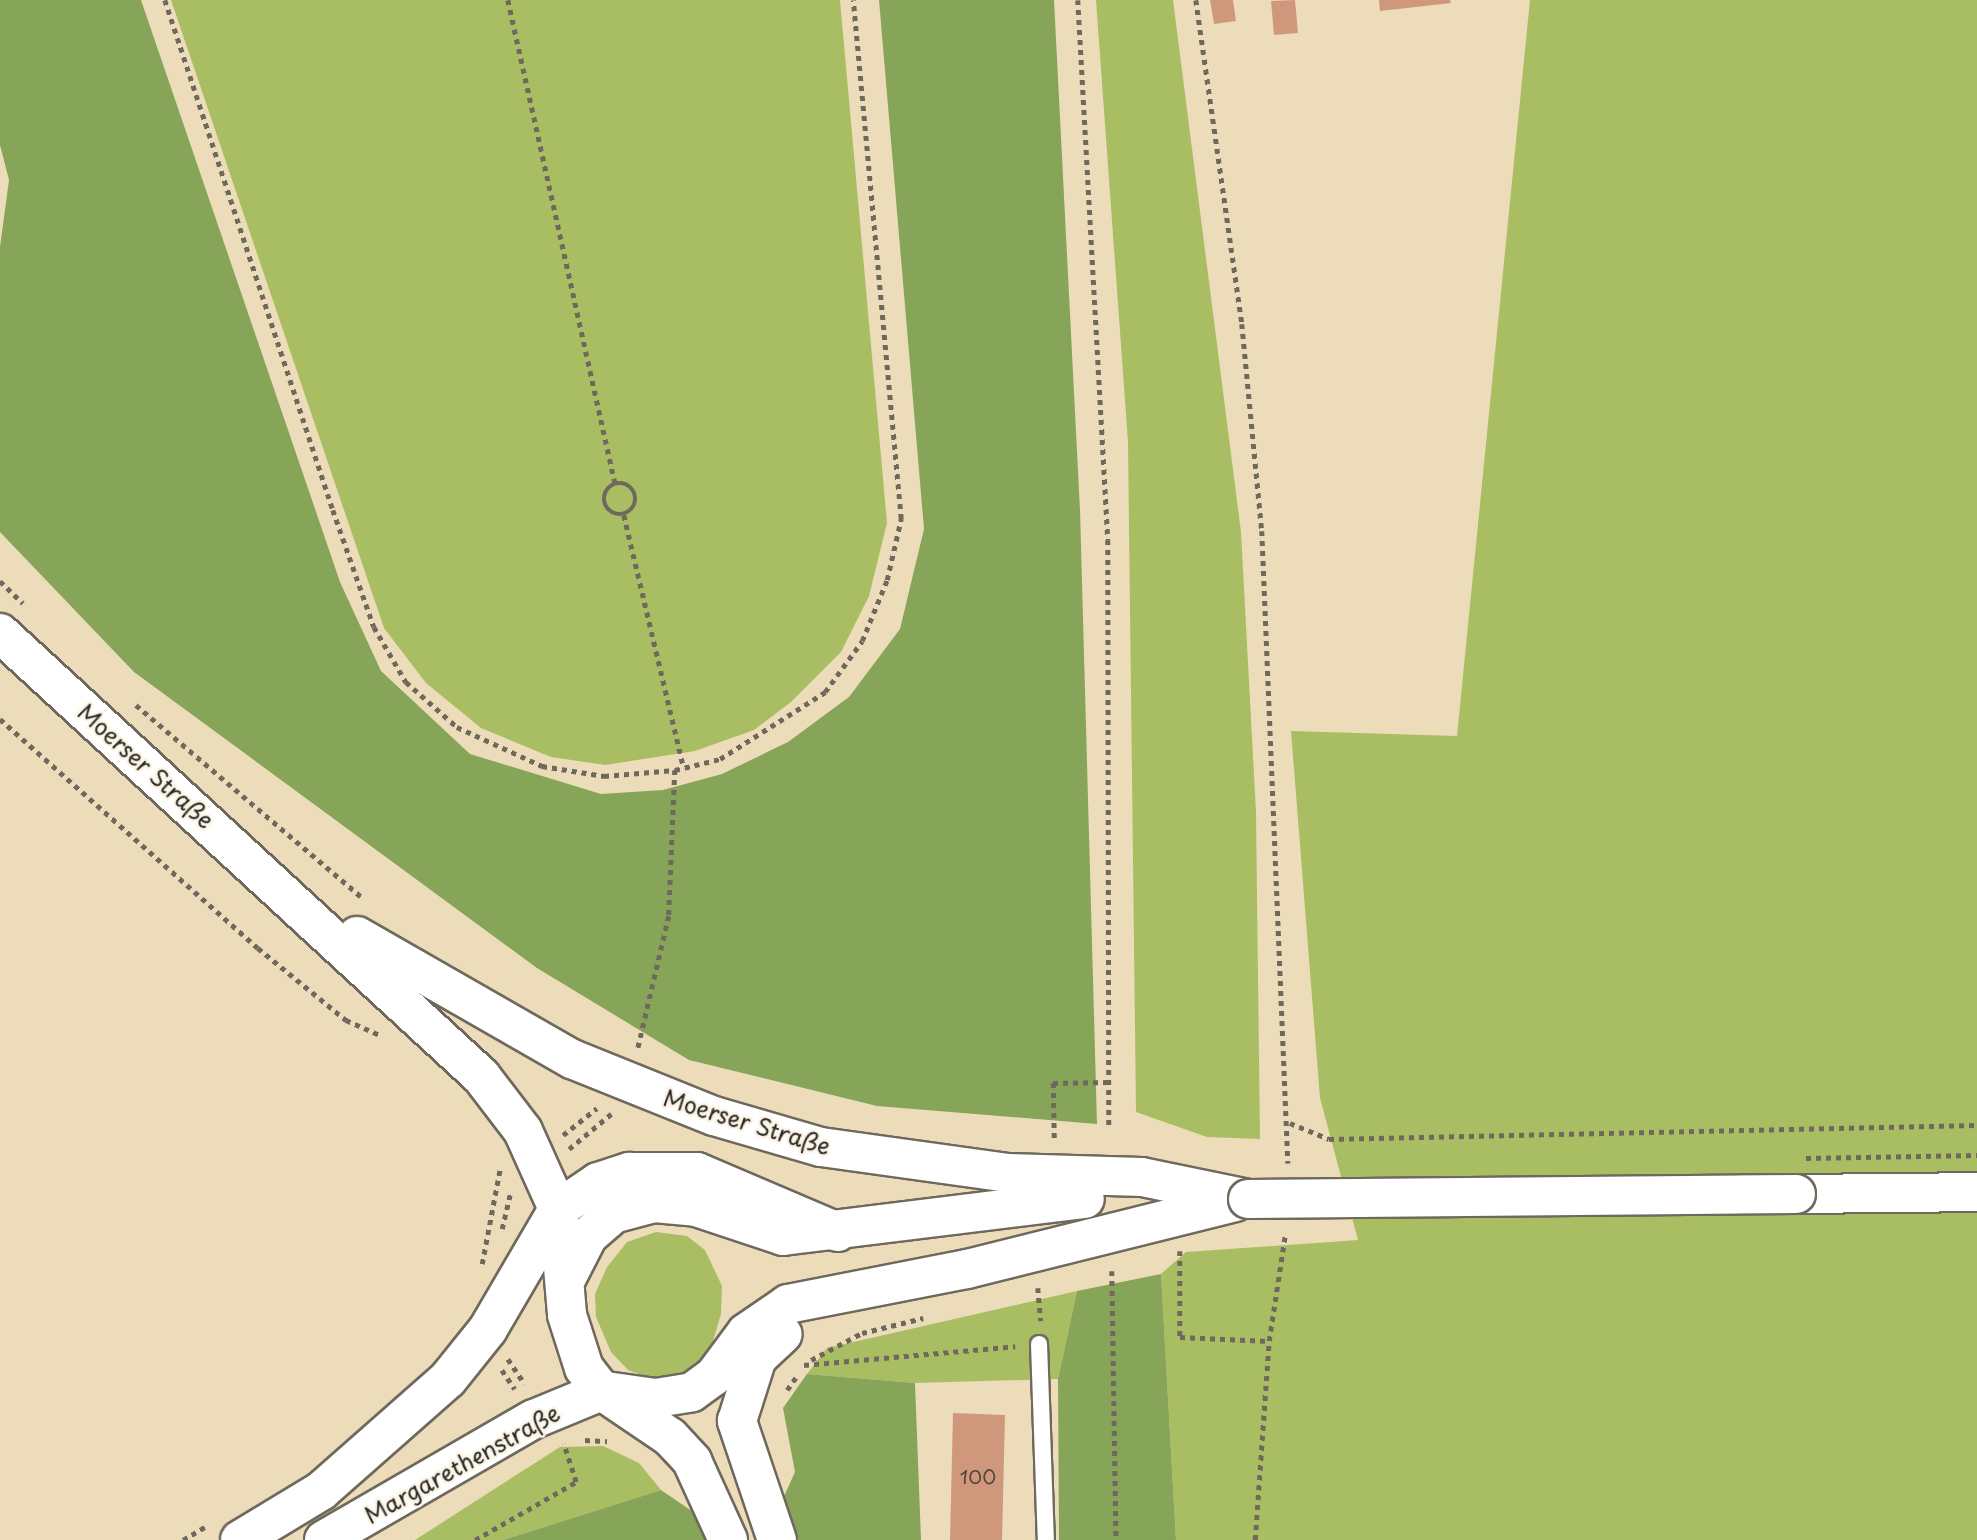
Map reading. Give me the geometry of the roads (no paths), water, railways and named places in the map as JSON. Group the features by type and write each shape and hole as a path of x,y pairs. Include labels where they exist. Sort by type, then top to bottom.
{"main road":[{"name":"Moerser Straße","path":"0,633 293,897 481,1076 523,1131 558,1209 575,1348 602,1391"},
{"name":"Moerser Straße","path":"293,897 572,1059 714,1116 833,1149 1008,1173 1142,1177 1248,1199"},
{"path":"240,1540 321,1491 385,1439 482,1337 558,1209 598,1182 629,1172 697,1172 838,1232"},
{"path":"566,1279 588,1236 613,1214 654,1203 696,1207 783,1236 838,1232 1036,1200 1977,1192"},
{"path":"602,1391 656,1398 692,1392 714,1376 746,1333 788,1304 878,1286 1248,1199"},
{"path":"777,1540 737,1422 742,1390 757,1358 782,1334 878,1286"},
{"path":"602,1391 670,1437 692,1461 728,1540"},
{"name":"Margarethenstraße","path":"324,1540 547,1429 602,1391"}],"lane":[{"path":"1039,1344 1046,1540"}]}
